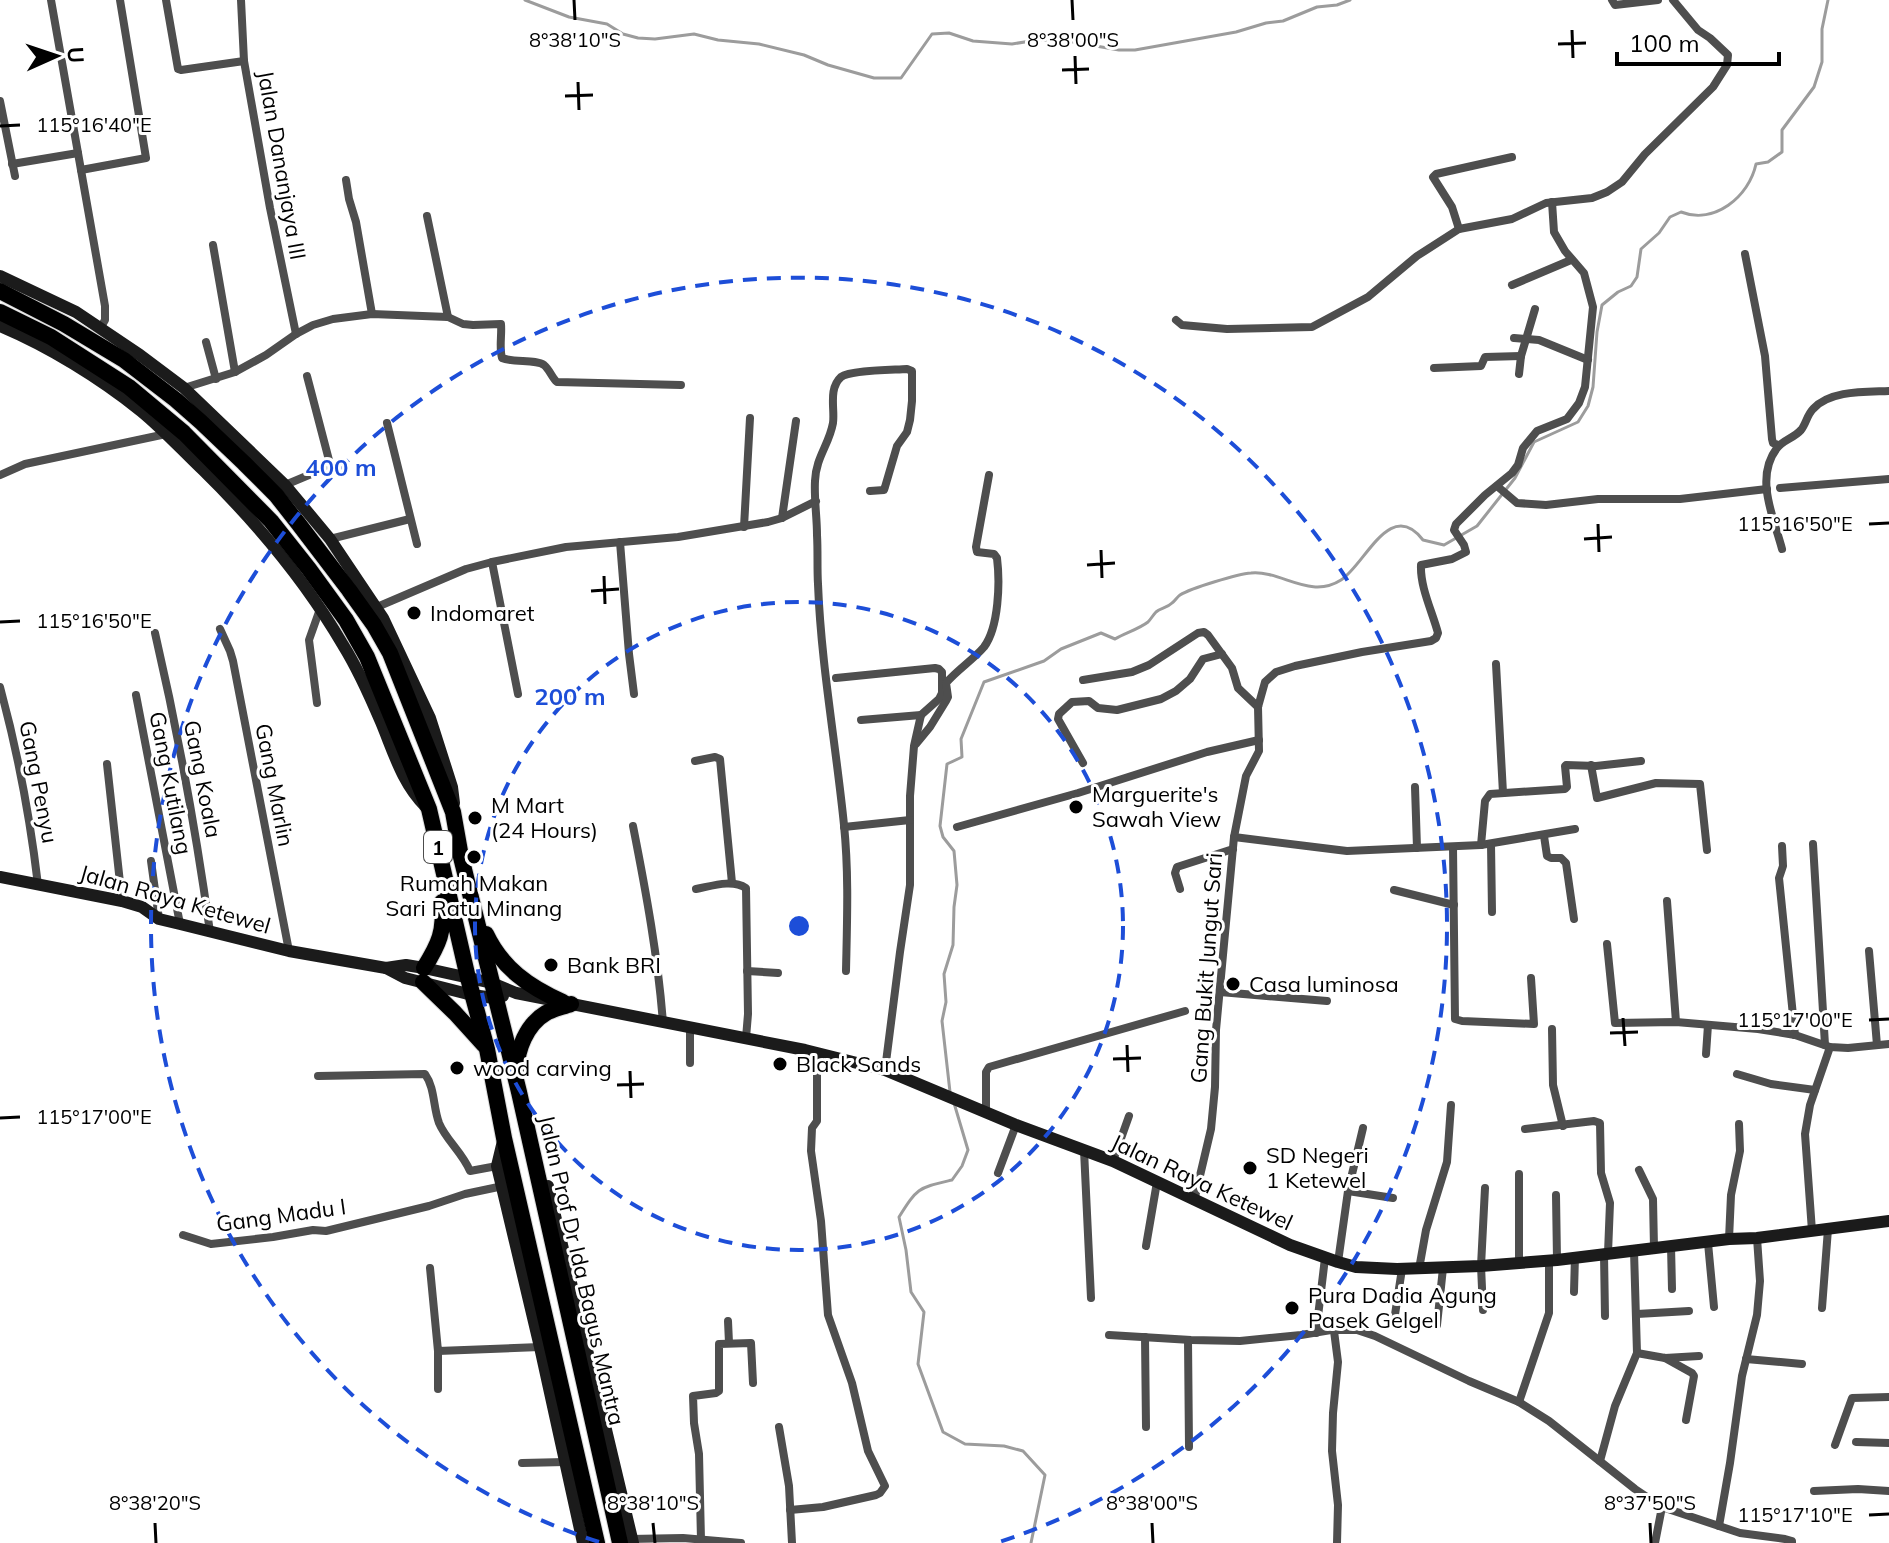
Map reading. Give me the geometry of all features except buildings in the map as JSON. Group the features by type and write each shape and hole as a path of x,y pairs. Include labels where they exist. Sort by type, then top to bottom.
{"highway":[{"name":"Jalan Prof Dr Ida Bagus Mantra","path":"0,291 96,333 124,360 184,407 276,495 349,590 390,653 453,812 461,857 559,1251 626,1541"},
{"name":"Jalan Prof Dr Ida Bagus Mantra","path":"0,312 51,337 75,358 129,387 184,433 271,521 288,554 346,620 367,657 429,809 487,1049 504,1138 597,1543"},
{"path":"86,317 96,333"},
{"path":"440,857 443,928 424,975 487,1049"},
{"path":"461,857 484,930 497,955 533,988 567,1003"},
{"path":"519,1092 518,1054 528,1031 545,1013 567,1003"}],"street":[{"path":"51,0 105,306 105,320 96,333 184,388 285,485 330,539 377,607 399,648 430,718 452,787 453,812"},
{"path":"81,170 146,158 120,0"},
{"path":"166,0 178,69 244,61"},
{"name":"Jalan Dananjaya III","path":"241,0 244,61 296,334"},
{"path":"1612,0 1615,5 1658,0"},
{"path":"1176,320 1182,325 1227,329 1312,327 1368,297 1417,256 1459,229 1512,219 1552,202 1592,198 1607,192 1622,182 1645,154 1713,87 1727,65 1728,55 1698,30 1673,0"},
{"path":"0,101 15,176"},
{"path":"12,164 78,153"},
{"path":"1459,229 1452,207 1433,177 1512,157"},
{"path":"346,180 372,314"},
{"path":"957,827 1207,752 1259,740 1258,707 1265,682 1276,672 1436,638 1438,633 1420,567 1466,552 1454,530 1458,522 1501,490 1518,465 1523,448 1537,431 1567,419 1585,387 1593,307 1584,273 1571,260 1554,232 1552,202"},
{"path":"427,216 448,317"},
{"path":"213,245 235,372"},
{"path":"1745,254 1763,343 1772,439 1778,445"},
{"path":"1512,285 1571,260"},
{"path":"0,276 86,317"},
{"path":"1519,374 1535,309"},
{"path":"184,388 235,372 313,325 372,314 448,317 473,325 501,324 502,358 541,363 557,382 681,385"},
{"path":"0,326 75,358 166,434 288,554 345,648 406,783 429,809"},
{"path":"1514,338 1551,344 1588,360"},
{"path":"206,342 216,379"},
{"path":"1434,368 1481,366 1485,357 1521,356"},
{"path":"846,971 844,827 821,623 814,482 817,462 833,423 832,400 840,378 872,371 907,369 912,371 913,376 907,432 897,446 885,487 870,491"},
{"path":"285,485 328,467 331,460 307,376"},
{"path":"1782,549 1767,500 1770,461 1778,445 1799,432 1821,402 1858,391 1889,391"},
{"path":"744,527 750,418"},
{"path":"782,518 796,421"},
{"path":"387,423 417,544"},
{"path":"0,475 25,464 166,434"},
{"path":"914,746 946,701 946,683 984,646 993,627 997,558 994,554 980,554 976,547 989,475"},
{"path":"1780,488 1889,479"},
{"path":"1501,490 1519,503 1546,505 1598,499 1680,499 1767,489"},
{"path":"377,607 466,569 492,562 566,547 678,537 744,527 782,518 816,501"},
{"path":"330,539 410,519"},
{"path":"620,542 634,694"},
{"path":"492,562 518,694"},
{"path":"317,703 309,640 321,609"},
{"name":"Gang Marlin","path":"220,629 233,661 289,951"},
{"path":"1083,680 1132,672 1204,632 1234,673 1238,688 1258,707"},
{"name":"Gang Koala","path":"155,633 180,747 210,932"},
{"path":"1083,763 1058,719 1059,714 1072,702 1089,701 1098,708 1117,710 1161,699 1190,679 1203,659 1222,654"},
{"path":"1496,664 1503,793"},
{"path":"836,678 939,669 942,672 942,693 921,715 914,746 910,885 885,1070"},
{"name":"Gang Penyu","path":"0,687 31,822 38,885"},
{"name":"Gang Kutilang","path":"136,695 180,924"},
{"path":"861,720 921,715"},
{"name":"Gang Bukit Jungut Sari","path":"1194,1201 1211,1129 1234,837 1246,776 1257,755 1259,740"},
{"path":"695,761 720,759 732,883"},
{"path":"1481,845 1486,798 1490,794 1565,789 1565,765 1641,761"},
{"path":"107,764 122,901"},
{"path":"1591,765 1597,798 1656,783 1700,784 1707,850"},
{"path":"1415,787 1417,848"},
{"path":"844,827 910,820"},
{"path":"633,826 661,990 663,1023"},
{"path":"1234,837 1337,851 1481,845 1575,829"},
{"path":"1544,836 1547,856 1563,859 1566,863 1574,919"},
{"path":"1491,844 1492,912"},
{"path":"1812,1231 1805,1134 1810,1105 1828,1046 1813,844"},
{"path":"1782,846 1783,866 1779,878 1795,1035"},
{"path":"1453,847 1454,1013 1457,1021 1534,1024 1531,978"},
{"path":"1180,889 1175,873 1177,867 1233,849"},
{"path":"151,861 159,919"},
{"name":"Jalan Raya Ketewel","path":"0,877 122,901 142,907 159,919 289,951 386,968 406,965 472,995 493,990"},
{"path":"696,889 732,883 746,888 746,1038"},
{"path":"1394,890 1454,905"},
{"path":"1667,901 1676,1022"},
{"path":"1607,944 1615,1023 1676,1022 1758,1029 1795,1035 1828,1046 1854,1048 1889,1044"},
{"path":"1869,951 1877,1045"},
{"path":"747,971 778,973"},
{"name":"Jalan Raya Ketewel","path":"424,975 468,978 493,990 746,1038 885,1070 1016,1125 1113,1161 1290,1245 1356,1267 1419,1269 1519,1263 1889,1221"},
{"path":"1220,992 1327,1001"},
{"path":"986,1113 986,1072 989,1067 1185,1011"},
{"path":"1706,1054 1708,1025"},
{"path":"690,1028 690,1063"},
{"path":"1552,1029 1553,1085 1563,1126"},
{"path":"790,1510 823,1507 876,1495 885,1486 868,1451 852,1383 828,1315 821,1221 811,1151 812,1128 817,1121 817,1053"},
{"path":"318,1076 425,1074 439,1121 451,1142 464,1156 470,1171 497,1166"},
{"path":"1737,1074 1771,1084 1815,1090"},
{"path":"1419,1269 1426,1230 1447,1162 1451,1105"},
{"path":"1113,1161 1129,1116"},
{"path":"1525,1129 1594,1121 1600,1124 1601,1173 1610,1203 1605,1316"},
{"path":"1729,1239 1731,1195 1740,1154 1739,1124"},
{"path":"998,1173 1016,1125"},
{"path":"1338,1262 1353,1162 1363,1128"},
{"path":"504,1138 497,1166 583,1543"},
{"path":"1084,1150 1091,1298"},
{"path":"1639,1170 1653,1199 1654,1248"},
{"path":"1519,1174 1519,1263"},
{"path":"1146,1246 1157,1182"},
{"name":"Gang Madu I","path":"183,1235 211,1244 313,1230 326,1231 503,1186"},
{"path":"1483,1310 1481,1266 1485,1188"},
{"path":"1348,1191 1393,1198"},
{"path":"1519,1402 1549,1313 1556,1195"},
{"path":"1822,1308 1828,1229"},
{"path":"1719,1526 1742,1376 1757,1315 1760,1281 1757,1238"},
{"path":"1708,1243 1714,1307"},
{"path":"1671,1246 1672,1289"},
{"path":"1600,1461 1615,1406 1637,1353 1634,1251"},
{"path":"1574,1292 1575,1256"},
{"path":"1316,1333 1325,1258"},
{"path":"430,1268 438,1351 438,1389"},
{"path":"1437,1325 1443,1268"},
{"path":"1394,1321 1402,1269"},
{"path":"1637,1314 1689,1311"},
{"path":"728,1321 729,1343"},
{"path":"1109,1335 1240,1341 1357,1330 1519,1402 1549,1421 1662,1507 1740,1533 1785,1539 1792,1543"},
{"path":"1334,1331 1338,1362 1332,1451 1338,1505 1337,1543"},
{"path":"1145,1337 1146,1427"},
{"path":"1188,1340 1189,1447"},
{"path":"701,1540 699,1454 692,1398 719,1391 718,1344 752,1344 753,1383"},
{"path":"438,1351 540,1347"},
{"path":"1637,1353 1665,1358 1699,1356"},
{"path":"1665,1358 1694,1376 1686,1420"},
{"path":"1746,1359 1802,1364"},
{"path":"1835,1445 1852,1398 1889,1397"},
{"path":"779,1427 789,1486 792,1543"},
{"path":"1856,1442 1889,1443"},
{"path":"522,1463 565,1462"},
{"path":"1814,1491 1889,1491"},
{"path":"1655,1543 1662,1507"},
{"path":"626,1541 741,1543"}],"waterway":[{"path":"525,0 569,17 607,24 623,34 638,38 694,34 759,44 874,78 901,78 932,34 949,33 973,41 1012,44 1037,40 1067,41 1135,50 1236,32 1350,0"},
{"path":"950,1092 942,1021 946,1002 944,974 953,945 957,885 954,851 943,837 940,826 947,764 962,757 961,739 984,682 1044,661 1061,649 1101,633 1115,639 1148,622 1156,612 1180,595 1215,582 1262,573 1307,586 1329,585 1350,572 1389,530 1400,526 1411,529 1423,540 1444,545 1477,526 1515,478 1534,442 1578,422 1588,406 1602,305 1631,286 1637,277 1641,249 1659,233 1670,217 1681,212 1706,215 1728,205 1746,187 1756,164 1768,162 1782,152 1782,130 1814,87 1822,62 1822,29 1828,0"},
{"path":"954,1103 968,1150 962,1166 952,1180 920,1190 899,1217 911,1292 924,1312 918,1364 943,1432 965,1444 1004,1446 1023,1451 1045,1475 1031,1543"}],"place":[{"name":"Indomaret","path":"414,613"},
{"name":"Marguerite's Sawah View","path":"1076,807"},
{"name":"M Mart (24 Hours)","path":"475,818"},
{"name":"Rumah Makan Sari Ratu Minang","path":"474,857"},
{"name":"Bank BRI","path":"551,965"},
{"name":"Casa luminosa","path":"1233,984"},
{"name":"Black Sands","path":"780,1064"},
{"name":"wood carving","path":"457,1068"},
{"name":"SD Negeri 1 Ketewel","path":"1250,1168"},
{"name":"Pura Dadia Agung Pasek Gelgel","path":"1292,1308"}]}
